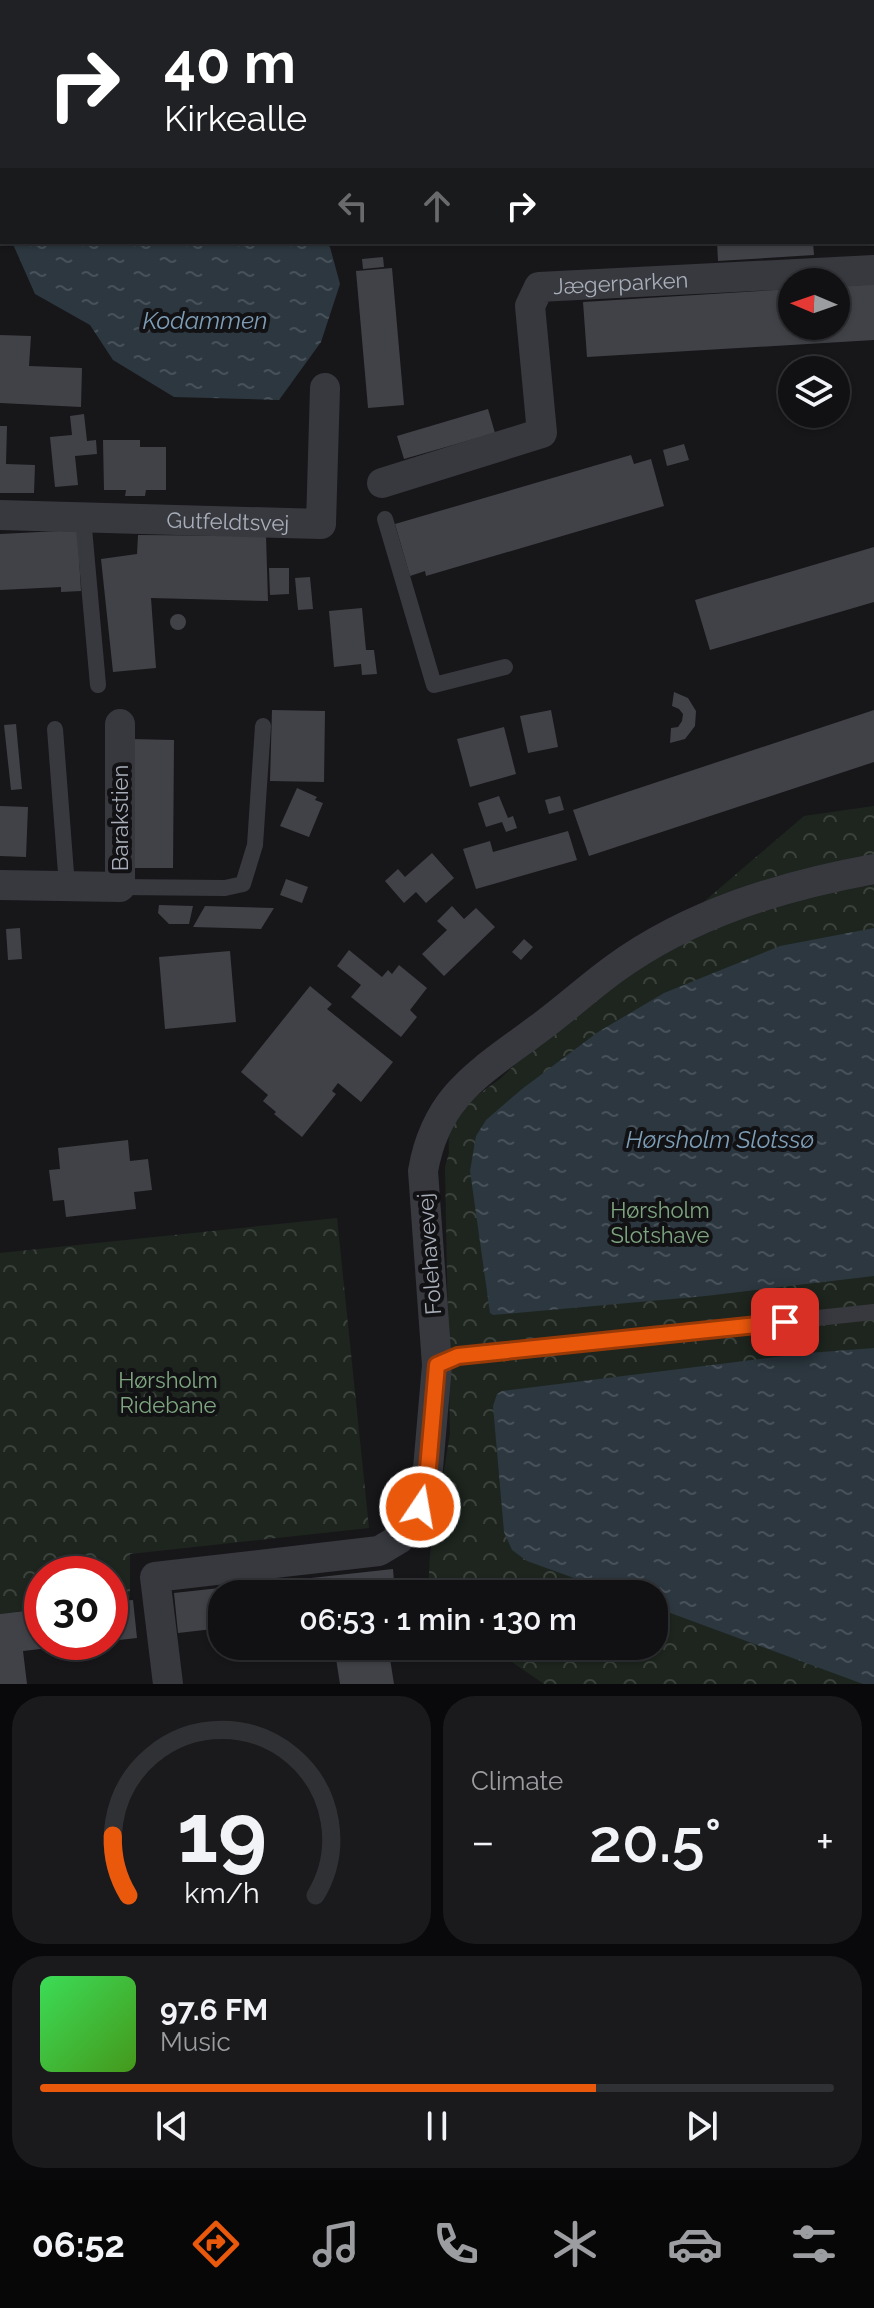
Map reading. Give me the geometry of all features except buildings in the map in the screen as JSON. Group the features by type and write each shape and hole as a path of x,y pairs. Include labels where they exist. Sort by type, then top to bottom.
{"street":[{"name":"Jægerparken","path":"382,483 542,433 530,306 539,287 874,270"},
{"name":"Gutfeldtsvej","path":"0,515 321,524 325,388"},
{"name":"Barakstien","path":"0,885 120,887 120,724"},
{"name":"Folehavevej","path":"168,1684 155,1577 379,1551 399,1539 420,1507 427,1480 437,1365 423,1171 428,1144 450,1102 472,1079 616,967 678,930 746,900 820,879 874,869"}],"lane":[{"path":"83,517 98,685"},
{"path":"385,519 434,685 505,667"},
{"path":"120,887 225,888 243,884 255,845 263,726"},
{"path":"55,729 67,886"},
{"path":"437,1365 458,1356 874,1312"}],"green space":[{"name":"Hørsholm Slotshave","path":"874,806 874,1684 544,1684 509,1660 668,1660 668,1580 429,1580 430,1554 450,1434 445,1167 449,1153 448,1116 500,1079 804,816"},
{"name":"Hørsholm Ridebane","path":"337,1218 369,1528 130,1554 128,1597 128,1556 24,1556 24,1611 0,1614 0,1253"}],"water":[{"name":"Kodammen","path":"13,244 326,244 330,247 340,284 321,342 279,400 174,397 113,360 90,325 35,294"},
{"name":"Hørsholm Slotssø","path":"874,928 874,1276 706,1296 490,1313 470,1171 476,1136 486,1120 598,1032 664,993 780,946"},
{"path":"874,1348 874,1684 863,1684 668,1612 668,1580 579,1580 527,1561 512,1550 504,1532 493,1406 497,1394 808,1353"}],"route":[{"path":"420,1507 427,1480 437,1365 458,1356 785,1322"}]}
